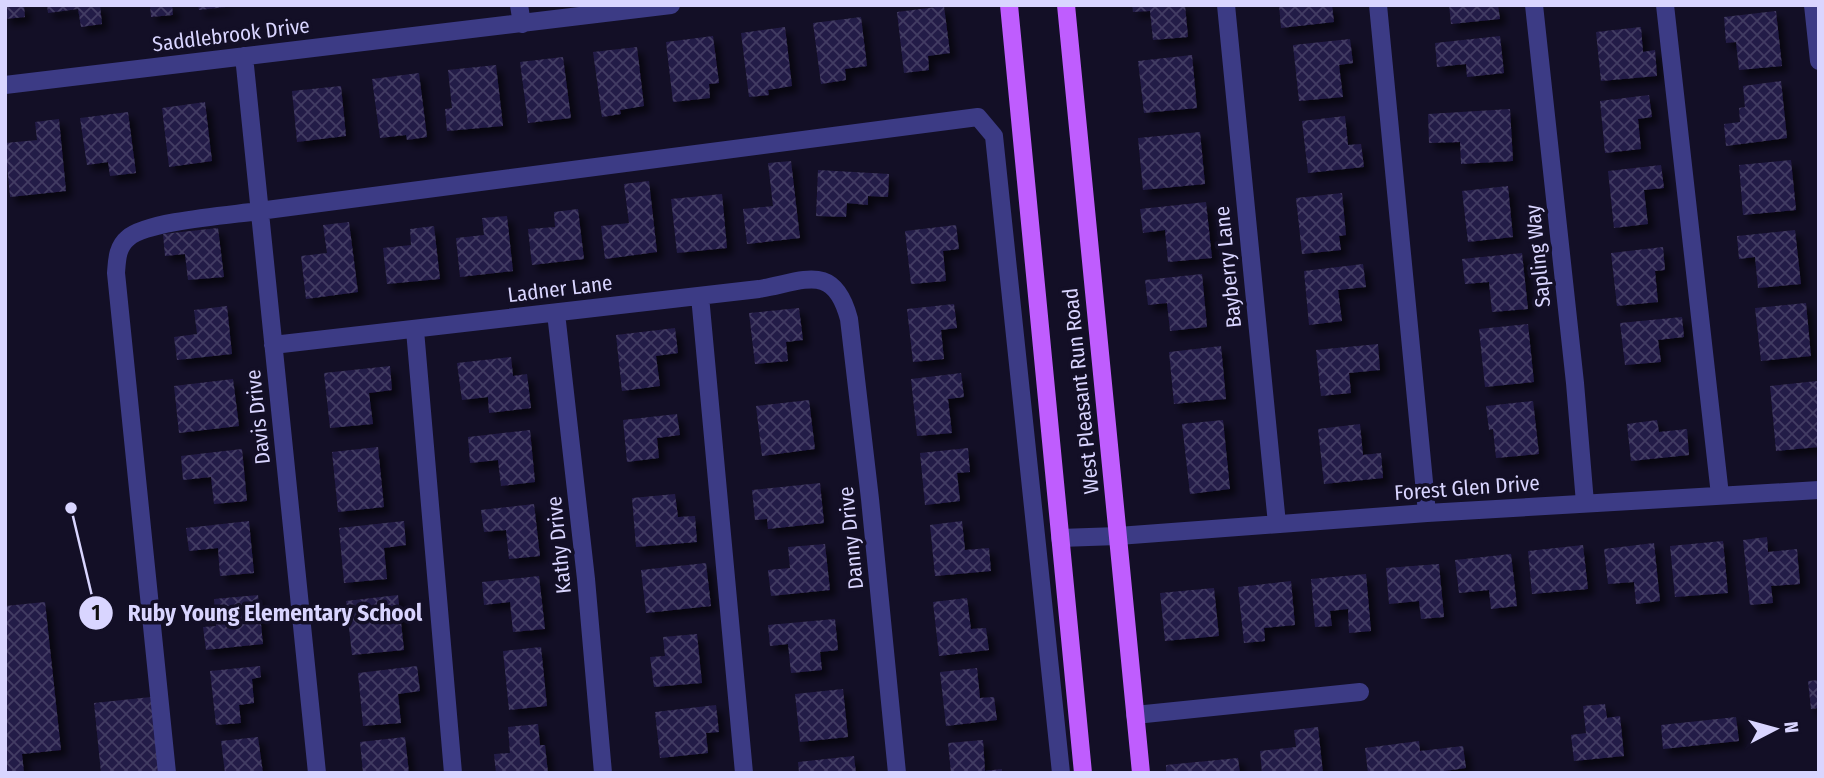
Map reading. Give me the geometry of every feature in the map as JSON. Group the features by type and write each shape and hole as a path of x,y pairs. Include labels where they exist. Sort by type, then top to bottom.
{"main road":[{"name":"West Pleasant Run Road","path":"1009,5 1083,773"},
{"name":"West Pleasant Run Road","path":"1066,5 1141,773"}],"street":[{"path":"519,5 522,24"},
{"name":"Saddlebrook Drive","path":"5,85 671,5"},
{"name":"Bayberry Lane","path":"1226,5 1277,524"},
{"path":"1378,5 1427,513"},
{"name":"Sapling Way","path":"1534,5 1575,383 1585,503"},
{"path":"1665,5 1720,495"},
{"path":"1813,5 1819,61"},
{"name":"Davis Drive","path":"244,57 317,773"},
{"path":"167,773 116,273 117,253 128,238 148,228 259,211 978,117 994,136 1061,773"},
{"name":"Ladner Lane","path":"273,345 760,289 815,279 828,281 844,299"},
{"path":"700,296 744,773"},
{"name":"Danny Drive","path":"844,299 849,319 870,499 897,773"},
{"name":"Kathy Drive","path":"556,313 586,579 603,773"},
{"path":"415,330 453,773"},
{"name":"Forest Glen Drive","path":"1060,538 1819,490"},
{"path":"1135,715 1360,692"}],"building":[{"path":"5,5 24,5 25,17 5,19"},
{"path":"47,5 100,5 102,24 81,27 78,9 48,13"},
{"path":"150,5 172,5 173,15 151,17"},
{"path":"198,5 226,5 226,7 199,10"},
{"path":"1132,5 1185,5 1188,37 1153,40 1150,11 1133,12"},
{"path":"1279,5 1332,5 1334,22 1281,28"},
{"path":"1449,5 1498,5 1500,19 1451,24"},
{"path":"944,6 950,53 928,56 929,70 904,73 897,12"},
{"path":"1776,11 1782,66 1739,70 1736,42 1726,43 1724,17"},
{"path":"861,17 867,66 845,69 846,80 821,84 813,23"},
{"path":"785,27 792,86 768,90 769,95 749,97 741,33"},
{"path":"1641,27 1643,52 1655,50 1657,76 1601,81 1596,32"},
{"path":"713,36 719,83 709,84 710,98 673,102 666,42"},
{"path":"1500,36 1504,73 1467,77 1466,64 1437,67 1435,43"},
{"path":"1350,39 1353,63 1339,65 1343,97 1299,101 1293,45"},
{"path":"637,47 644,106 620,110 621,114 602,117 593,52"},
{"path":"1192,55 1197,108 1144,113 1138,61"},
{"path":"563,57 571,118 528,123 520,62"},
{"path":"496,65 503,126 447,131 445,109 452,108 448,70"},
{"path":"419,73 427,137 407,140 406,135 380,138 372,79"},
{"path":"1781,81 1787,138 1726,146 1724,124 1740,122 1739,108 1745,107 1743,86"},
{"path":"341,86 346,136 297,142 292,91"},
{"path":"1649,95 1652,117 1638,119 1641,149 1605,153 1600,101"},
{"path":"205,102 212,161 169,167 162,108"},
{"path":"1510,109 1513,161 1461,164 1460,142 1429,143 1428,114"},
{"path":"128,112 136,173 110,176 108,162 87,165 80,118"},
{"path":"1345,116 1348,145 1361,144 1364,167 1308,173 1302,121"},
{"path":"59,119 66,191 10,197 5,143 37,140 35,122"},
{"path":"1200,132 1205,184 1143,190 1138,138"},
{"path":"1791,160 1796,210 1743,215 1739,165"},
{"path":"791,161 800,238 747,244 743,209 773,206 768,163"},
{"path":"1661,165 1664,188 1644,190 1648,224 1614,228 1608,171"},
{"path":"818,170 889,174 888,197 868,196 868,205 847,203 846,217 816,216"},
{"path":"649,181 657,252 605,259 601,226 629,223 624,184"},
{"path":"1508,186 1513,237 1468,242 1462,191"},
{"path":"1342,193 1346,235 1339,236 1341,250 1302,254 1296,198"},
{"path":"722,194 727,248 677,253 671,199"},
{"path":"1206,202 1212,258 1168,262 1165,230 1143,233 1140,209"},
{"path":"578,209 584,259 532,265 528,229 555,227 554,212"},
{"path":"507,216 513,271 460,277 456,238 484,235 482,218"},
{"path":"349,222 358,292 306,299 301,256 327,253 323,225"},
{"path":"956,225 959,249 943,251 946,281 911,284 905,231"},
{"path":"434,226 440,279 387,284 383,248 411,245 410,229"},
{"path":"218,228 224,277 188,280 185,254 165,256 163,234"},
{"path":"1795,230 1801,284 1758,288 1755,257 1739,259 1737,236"},
{"path":"1663,247 1665,270 1655,271 1658,302 1617,306 1611,253"},
{"path":"1522,253 1528,309 1492,312 1489,282 1465,284 1462,259"},
{"path":"1363,264 1366,287 1338,290 1342,321 1309,325 1304,271"},
{"path":"1202,274 1207,327 1170,331 1167,303 1148,305 1145,280"},
{"path":"1806,303 1811,356 1761,361 1755,308"},
{"path":"954,304 957,328 941,330 944,359 913,362 907,309"},
{"path":"227,306 232,354 177,360 174,337 197,334 194,310"},
{"path":"799,308 803,340 786,342 788,361 755,364 749,313"},
{"path":"1682,317 1684,337 1658,340 1661,362 1625,365 1620,323"},
{"path":"1528,324 1534,382 1485,387 1479,329"},
{"path":"675,328 678,353 656,356 660,386 622,391 616,335"},
{"path":"1378,344 1380,370 1349,373 1351,393 1321,396 1316,350"},
{"path":"1221,346 1226,399 1174,404 1169,352"},
{"path":"511,357 513,376 527,374 531,408 489,413 488,397 462,400 457,363"},
{"path":"390,366 392,390 369,393 373,424 330,428 324,373"},
{"path":"961,373 964,397 948,399 952,433 917,436 911,379"},
{"path":"233,379 239,426 179,433 174,386"},
{"path":"1817,381 1819,447 1776,451 1770,386"},
{"path":"809,400 815,449 762,456 756,406"},
{"path":"1533,401 1539,454 1496,458 1493,429 1489,430 1486,406"},
{"path":"677,414 680,435 657,438 659,458 627,462 623,420"},
{"path":"1223,420 1230,489 1190,494 1182,424"},
{"path":"1657,420 1659,432 1687,429 1689,455 1631,461 1627,424"},
{"path":"1360,424 1363,455 1381,453 1383,478 1324,484 1318,429"},
{"path":"530,430 535,482 501,486 498,460 470,463 468,437"},
{"path":"378,447 384,507 338,512 332,452"},
{"path":"968,448 970,472 957,473 960,501 925,505 920,453"},
{"path":"242,449 247,501 214,504 211,477 183,480 181,456"},
{"path":"820,483 824,523 768,529 767,519 755,520 752,490"},
{"path":"675,494 678,517 695,516 697,542 636,547 632,498"},
{"path":"534,504 540,556 509,559 506,530 484,532 481,510"},
{"path":"249,521 254,573 220,576 218,548 189,551 186,528"},
{"path":"404,521 406,545 384,548 387,579 344,583 339,528"},
{"path":"962,521 965,550 989,548 991,571 935,576 930,525"},
{"path":"1767,537 1768,552 1797,549 1800,584 1771,586 1773,603 1750,605 1743,540"},
{"path":"1723,541 1728,593 1675,597 1670,546"},
{"path":"1654,543 1660,601 1636,604 1634,582 1608,584 1604,549"},
{"path":"825,544 830,590 771,596 768,570 790,568 788,547"},
{"path":"1583,545 1588,589 1532,594 1528,551"},
{"path":"1511,554 1517,606 1491,609 1489,590 1459,593 1455,560"},
{"path":"706,563 711,606 646,613 641,570"},
{"path":"1439,564 1444,617 1421,619 1419,601 1389,604 1386,568"},
{"path":"1366,574 1371,631 1349,633 1348,609 1330,611 1332,626 1315,627 1311,579"},
{"path":"539,576 545,629 513,632 510,602 484,605 482,582"},
{"path":"1291,581 1295,625 1264,628 1265,641 1244,643 1238,587"},
{"path":"1214,588 1219,636 1165,641 1160,593"},
{"path":"258,595 263,644 206,650 203,627 216,626 214,599"},
{"path":"398,595 404,650 352,655 346,601"},
{"path":"967,598 971,629 986,628 989,650 939,656 933,602"},
{"path":"45,602 61,750 22,754 24,773 5,773 5,606"},
{"path":"835,619 838,650 820,652 822,670 791,673 788,644 770,646 768,625"},
{"path":"697,634 702,683 654,687 650,657 665,656 663,637"},
{"path":"541,647 547,706 509,710 503,651"},
{"path":"260,666 261,677 252,679 254,703 239,705 241,723 216,725 210,671"},
{"path":"417,666 420,691 398,694 401,723 363,726 358,673"},
{"path":"977,668 980,698 994,697 997,720 946,726 940,672"},
{"path":"1819,680 1819,708 1811,709 1808,681"},
{"path":"843,689 848,737 800,742 795,694"},
{"path":"151,697 159,773 101,773 94,703"},
{"path":"1605,704 1607,718 1620,716 1624,756 1574,761 1571,735 1586,733 1583,706"},
{"path":"716,705 719,732 706,733 708,753 660,758 655,712"},
{"path":"1736,717 1739,741 1663,749 1661,725"},
{"path":"538,724 540,745 545,745 548,773 496,773 494,754 510,753 508,727"},
{"path":"1318,727 1323,773 1262,773 1260,751 1296,747 1294,730"},
{"path":"258,737 263,773 225,773 221,741"},
{"path":"405,737 409,773 363,773 360,742"},
{"path":"983,740 985,771 1002,769 1002,773 951,773 948,743"},
{"path":"1419,741 1420,751 1463,746 1466,768 1431,773 1368,773 1365,748"},
{"path":"854,756 856,773 799,773 798,762"},
{"path":"1238,758 1240,773 1166,773 1166,765"}],"place":[{"name":"Ruby Young Elementary School","path":"71,508"}]}
